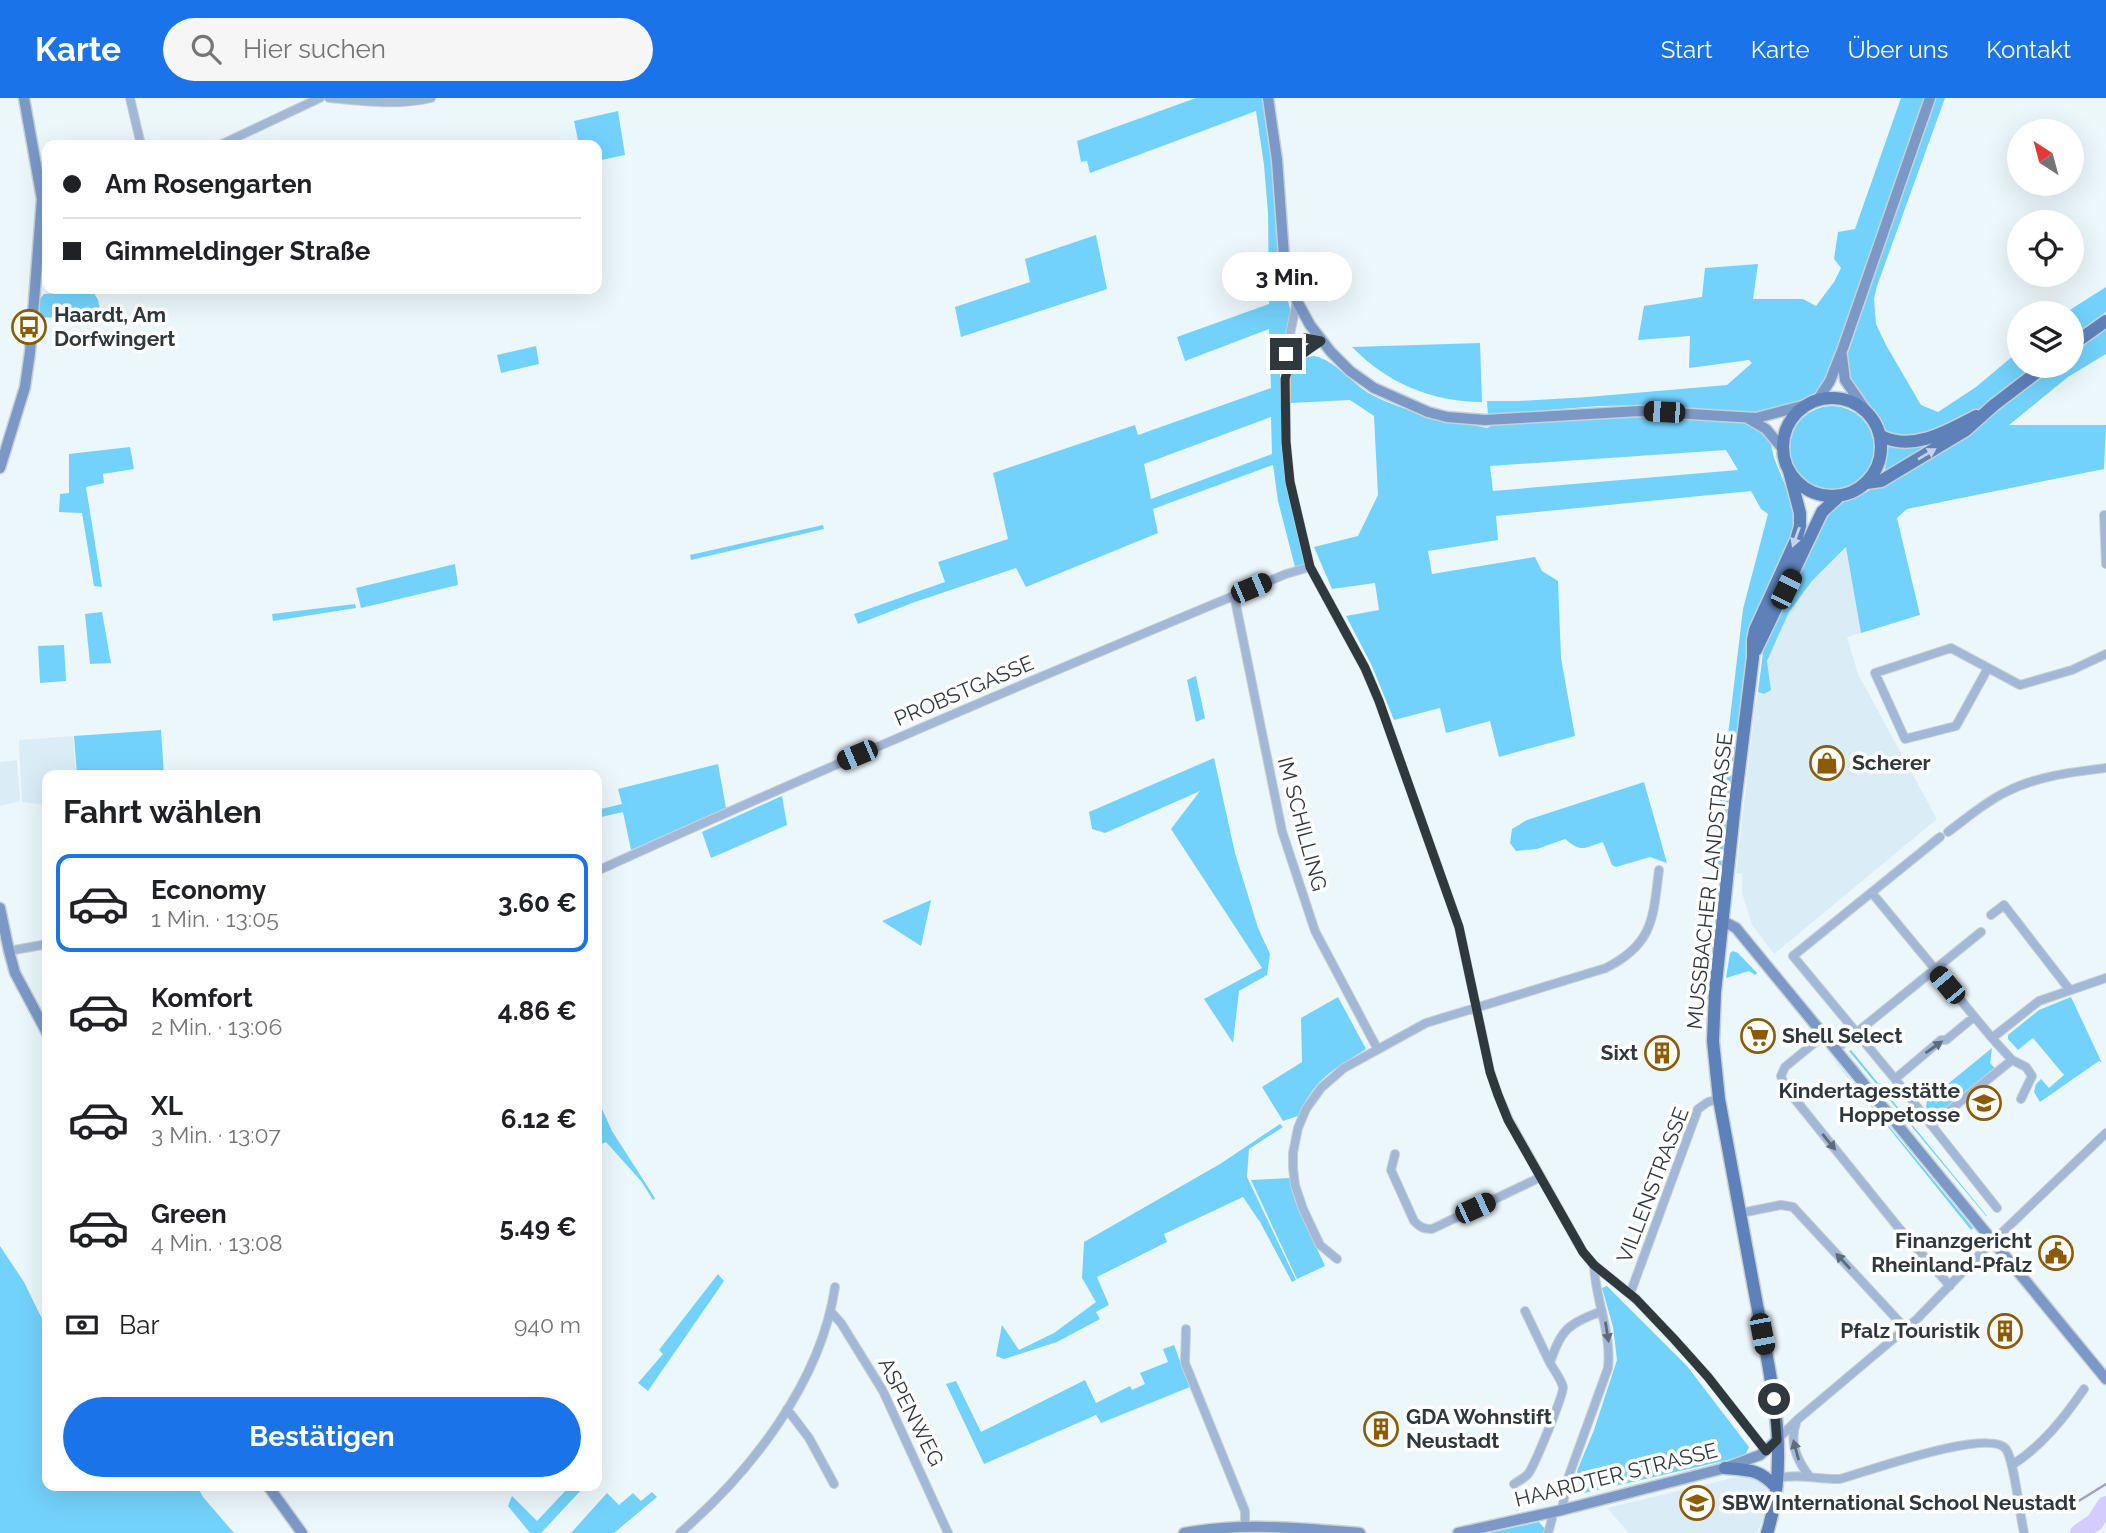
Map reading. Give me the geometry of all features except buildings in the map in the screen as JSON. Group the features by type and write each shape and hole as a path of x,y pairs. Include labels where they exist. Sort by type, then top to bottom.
{"main road":[{"path":"2084,337 2106,321"},
{"path":"1867,483 1881,481 1966,430 2029,378"},
{"path":"1829,398 1846,400 1867,412 1881,436 1882,448 1880,462 1867,483 1853,492 1827,496 1812,492 1798,483 1789,471 1783,449 1787,426 1797,412 1812,403 1829,398"},
{"path":"1881,436 1900,443 1919,441 1950,429 1994,405"},
{"name":"MUSSBACHER LANDSTRASSE","path":"1767,1533 1777,1483 1774,1399 1719,1099 1713,1020 1753,640 1759,619 1800,526 1800,513 1789,471"},
{"path":"1753,657 1818,520 1824,509 1838,496"},
{"path":"1725,1468 1760,1472 1777,1483"}],"street":[{"path":"24,98 42,184"},
{"path":"130,98 140,140"},
{"path":"231,140 320,98"},
{"path":"328,98 387,103 431,98"},
{"path":"1268,98 1277,160 1284,256 1297,301 1321,341 1340,362 1374,388 1409,405 1447,417 1485,420 1640,411 1746,418 1763,417 1812,403 1830,382 1930,98"},
{"path":"0,468 24,387 42,229"},
{"path":"1297,301 1283,367 1286,373 1286,442 1290,482 1310,567 1365,668 1379,701 1459,927 1490,1072 1508,1120 1583,1252 1594,1265 1630,1293 1674,1339 1708,1377 1766,1451"},
{"path":"1286,354 1292,346 1305,338 1321,341"},
{"path":"1286,373 1296,359 1321,341"},
{"path":"1843,348 1844,376 1851,391 1867,412"},
{"path":"1746,418 1766,429 1783,449"},
{"path":"2105,515 2106,564"},
{"name":"PROBSTGASSE","path":"602,869 796,781 1234,595 1310,567"},
{"name":"IM SCHILLING","path":"1234,595 1282,831 1315,931 1377,1048"},
{"path":"1988,668 1956,726 1905,739 1875,673 1951,648 2020,685 2072,670 2106,654"},
{"path":"1997,1208 1793,956 1987,803 2007,791 2059,773 2106,768"},
{"path":"1337,1259 1320,1245 1303,1209 1293,1168 1299,1123 1321,1088 1344,1068 1426,1023 1606,968 1629,954 1645,935 1652,918 1659,870"},
{"path":"1872,893 1992,1038 2012,1060 2026,1067 2032,1076 2021,1099"},
{"path":"1991,915 2004,905 2069,989"},
{"path":"0,908 9,951 20,983 42,1024"},
{"path":"1723,921 1735,928 2106,1379"},
{"path":"1835,1050 1981,932"},
{"path":"9,951 42,945"},
{"path":"1992,1038 2039,1001 2106,978"},
{"path":"1895,1079 1941,1040 1945,1040 1974,1017"},
{"path":"1824,1035 1785,1067 1781,1076 1785,1087 1898,1227 1950,1286"},
{"path":"1931,1125 2012,1060"},
{"name":"VILLENSTRASSE","path":"1630,1293 1698,1109 1719,1099"},
{"path":"1777,1440 1797,1420 1906,1329 2106,1133"},
{"path":"1395,1154 1391,1170 1414,1221 1425,1229 1432,1229 1541,1177"},
{"path":"1741,1213 1781,1205 1793,1207 1906,1329"},
{"name":"VILLENSTRASSE","path":"1548,1533 1608,1367 1610,1351 1595,1282 1594,1265"},
{"path":"680,1533 717,1500 769,1438 810,1366 832,1313 835,1287"},
{"path":"1514,1484 1528,1474 1551,1425 1563,1390 1525,1311"},
{"path":"1550,1363 1563,1332 1578,1321 1602,1311"},
{"name":"ASPENWEG","path":"832,1313 883,1391 948,1533"},
{"path":"1186,1329 1185,1363 1245,1511 1245,1526"},
{"path":"2012,1465 2057,1426 2084,1389"},
{"path":"787,1409 808,1438 834,1484"},
{"path":"1797,1420 1793,1432 1794,1445 1797,1458 1810,1477"},
{"name":"HAARDTER STRASSE","path":"1458,1533 1725,1468 1756,1457 1777,1440"},
{"path":"1777,1483 1794,1475 1824,1480 1840,1479 1951,1447 1981,1442 1997,1443 2006,1448 2012,1465 2024,1533"},
{"path":"272,1491 302,1533"},
{"path":"1184,1533 1245,1526 1273,1530 1360,1533"}],"shaded area":[{"path":"1196,98 1264,98 1274,169 1281,267 1291,314 1280,374 1282,442 1305,564 1295,567 1278,501 1273,465 1153,509 1158,533 1026,587 1016,568 858,624 854,614 945,582 938,562 1008,539 993,473 1135,425 1138,435 1271,388 1269,329 1185,361 1177,337 1269,304 1268,213 1256,111 1090,173 1087,161 1081,162 1077,141","holes":["1271,417 1272,454 1151,499 1144,464"]},
{"path":"1901,98 1925,98 1828,378 1817,394 1772,412 1758,413 1650,405 1599,406 1488,415 1487,401 1588,397 1727,385 1752,363 1749,360 1689,368 1690,336 1638,340 1644,306 1702,297 1705,268 1758,264 1753,299 1803,299 1816,306 1841,268 1834,259 1838,232 1855,229"},
{"path":"1935,98 1945,98 1877,286 1874,299 1876,324 1921,405 1938,412 1976,387 2007,361 2007,378 2020,378 1982,408 1958,422 1910,440 1893,437 1886,431 1853,387 1848,378 1847,356"},
{"path":"618,111 625,155 602,160 602,140 578,140 574,121"},
{"path":"1096,235 1107,289 961,337 955,307 1030,282 1025,259"},
{"path":"2106,287 2106,312 2084,328 2084,301"},
{"path":"44,294 95,294 102,320 39,317 40,299"},
{"path":"2106,328 2106,354 2084,367 2084,345"},
{"path":"1480,343 1482,402 1446,398 1411,388 1380,371 1352,347"},
{"path":"536,346 539,364 501,373 497,355"},
{"path":"1314,356 1329,362 1365,391 1399,407 1487,428 1494,424 1645,415 1752,424 1770,440 1774,458 1794,507 1797,527 1750,638 1722,871 1712,870 1743,609 1768,514 1761,509 1751,491 1496,516 1498,540 1428,551 1432,574 1535,557 1542,571 1558,581 1561,658 1575,736 1499,757 1490,721 1446,733 1440,708 1394,720 1372,666 1346,616 1379,610 1375,583 1332,589 1314,547 1358,536 1378,495 1374,416 1350,400 1290,403 1292,372 1298,362","holes":["1726,450 1738,470 1493,491 1490,466"]},
{"path":"2042,378 2067,378 2009,425 2106,425 2104,469 1907,509 1897,518 1920,615 1861,633 1846,547 1812,581 1789,612 1767,661 1771,690 1764,694 1758,692 1764,645 1822,517 1838,501 1847,501 1865,493 1969,431"},
{"path":"1824,406 1840,406 1856,413 1867,424 1874,440 1871,464 1862,478 1840,490 1824,490 1808,483 1797,472 1790,456 1790,440 1797,424 1808,413"},
{"path":"1942,439 1888,471 1885,470 1889,443"},
{"path":"130,447 134,469 103,474 104,483 86,487 102,587 94,586 82,513 59,512 60,494 69,493 69,454"},
{"path":"823,525 824,529 691,560 690,555"},
{"name":"Scherer","path":"1847,547 1861,633 1847,637 1858,674 1937,819 1774,954 1752,925 1742,893 1742,874 1736,873 1755,707 1758,692 1764,694 1771,690 1767,661 1789,612 1812,581"},
{"path":"455,564 458,585 361,608 356,588"},
{"path":"355,604 356,608 273,621 272,614"},
{"path":"102,612 111,663 90,664 85,614"},
{"path":"64,645 66,681 40,683 38,646"},
{"path":"1196,676 1205,718 1196,722 1187,680"},
{"path":"161,730 164,770 77,770 74,736"},
{"path":"73,736 76,770 42,770 42,804 22,802 19,740"},
{"path":"1214,758 1235,853 1258,928 1270,954 1267,975 1239,991 1233,1043 1204,999 1262,968 1171,829 1200,791 1105,833 1092,829 1089,812"},
{"path":"17,760 20,801 0,806 0,762"},
{"path":"718,764 726,808 631,850 623,812 602,817 602,809 622,804 618,789"},
{"path":"1644,782 1667,863 1650,857 1616,867 1612,865 1603,842 1579,848 1565,839 1537,849 1516,851 1510,843 1512,829 1527,820"},
{"path":"782,796 787,825 711,858 702,832"},
{"path":"931,900 921,946 882,921"},
{"path":"1733,951 1757,973 1755,975 1749,971 1726,978 1730,953"},
{"path":"1338,997 1366,1049 1318,1083 1298,1116 1283,1121 1262,1087 1302,1062 1301,1018"},
{"path":"2071,997 2102,1063 2099,1061 2040,1102 2034,1092 2036,1084 2041,1079 2049,1088 2064,1075 2033,1038 2018,1050 2008,1039 2008,1035 2039,1010"},
{"path":"1992,1048 1990,1063 1996,1069 1935,1117 1926,1107 1927,1101"},
{"path":"1825,1049 1973,1228 1971,1230"},
{"path":"1851,1050 1987,1216 1849,1051"},
{"path":"602,1109 612,1131 655,1198 653,1200 641,1181 606,1142 602,1144"},
{"path":"1280,1124 1283,1127 1249,1149 1247,1177 1296,1280 1292,1282 1260,1222 1243,1197 1164,1234 1167,1242 1097,1277 1109,1305 1096,1312 1100,1319 1057,1342 1004,1359 996,1356 1002,1325 1019,1350 1054,1333 1096,1302 1082,1278 1084,1242 1220,1164"},
{"path":"1290,1178 1295,1201 1325,1266 1297,1279 1251,1180"},
{"path":"0,1246 24,1282 42,1319 42,1491 200,1491 234,1533 0,1533"},
{"path":"718,1274 724,1281 648,1391 638,1383 663,1354 659,1350"},
{"path":"1607,1286 1687,1366 1749,1447 1745,1456 1584,1493 1577,1471 1617,1360 1613,1327 1602,1288"},
{"path":"1174,1345 1190,1387 1101,1423 1096,1415 984,1464 946,1384 956,1381 981,1432 1085,1380 1096,1403 1130,1386 1132,1390 1145,1384 1140,1373 1168,1362 1163,1349"},
{"name":"SBW International School Neustadt","path":"1749,1476 1766,1486 1768,1498 1765,1515 1757,1533 1629,1533 1607,1508 1732,1478"},
{"path":"565,1491 580,1491 541,1533 530,1533 508,1506 512,1496 537,1521"},
{"path":"652,1492 657,1497 614,1533 571,1533 607,1493 619,1505 633,1493 641,1501"},
{"path":"1539,1522 1545,1529 1543,1533 1488,1533"}],"waterway":[{"path":"2029,1512 2077,1502 2106,1484"},
{"path":"2079,1533 2095,1522 2106,1505"}],"place":[{"name":"Haardt, Am Dorfwingert","path":"29,327"},
{"name":"Scherer","path":"1827,763"},
{"name":"Shell Select","path":"1758,1036"},
{"name":"Sixt","path":"1662,1053"},
{"name":"Kindertagesstätte Hoppetosse","path":"1984,1103"},
{"name":"Finanzgericht Rheinland-Pfalz","path":"2056,1253"},
{"name":"Pfalz Touristik","path":"2005,1331"},
{"name":"GDA Wohnstift Neustadt","path":"1381,1429"},
{"name":"SBW International School Neustadt","path":"1697,1503"}],"route":[{"path":"1286,354 1292,346 1305,338 1321,341 1296,359 1285,379 1290,482 1310,567 1365,668 1379,701 1459,927 1490,1072 1508,1120 1583,1252 1594,1265 1630,1293 1674,1339 1708,1377 1766,1451 1777,1440 1774,1399"}]}
